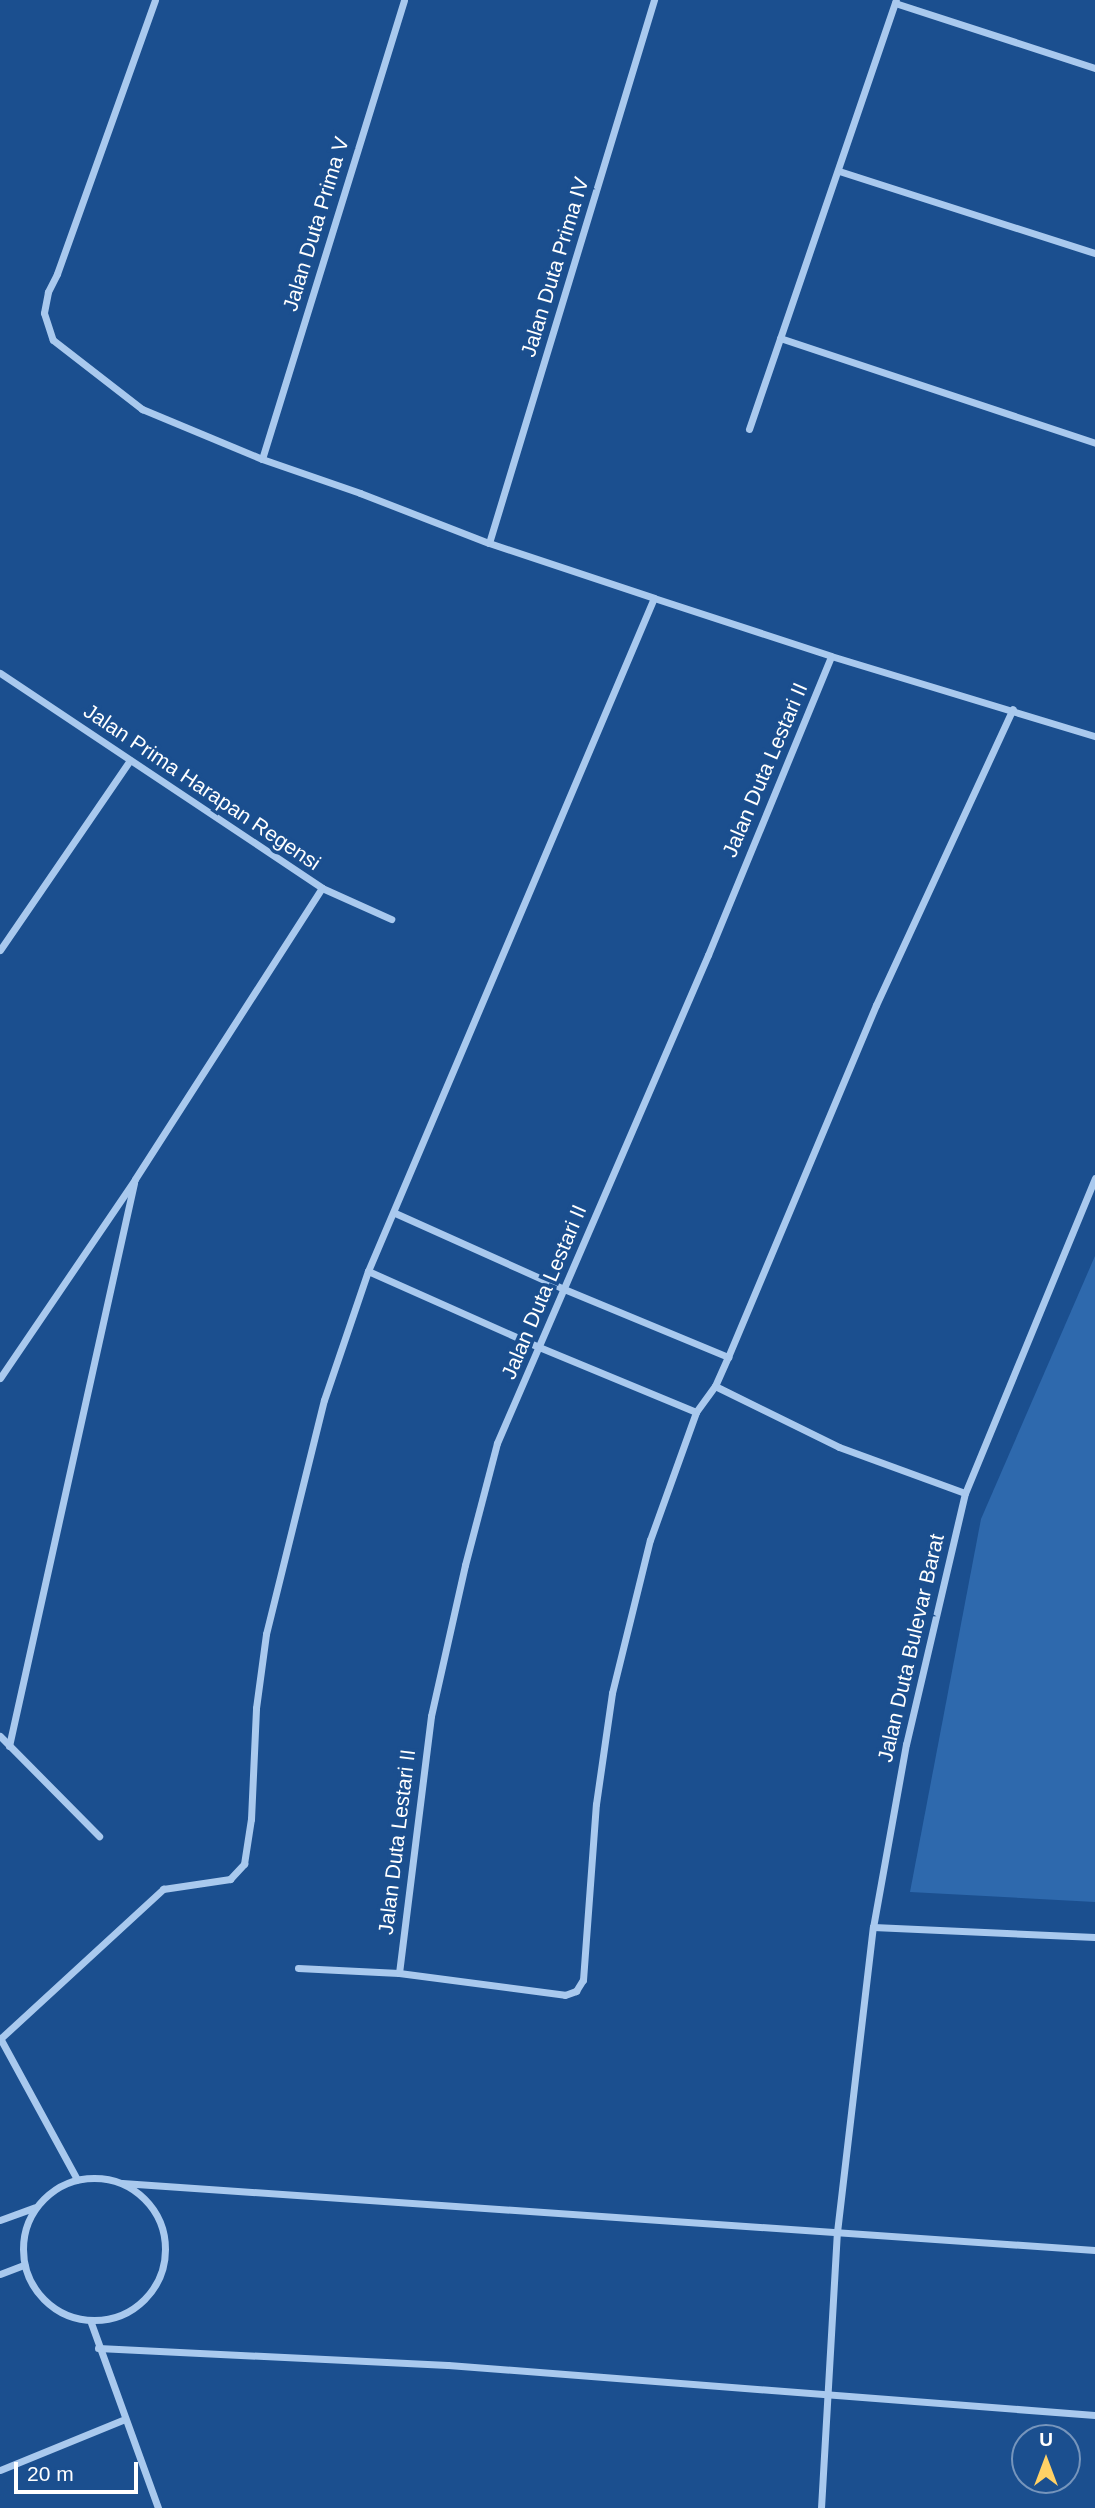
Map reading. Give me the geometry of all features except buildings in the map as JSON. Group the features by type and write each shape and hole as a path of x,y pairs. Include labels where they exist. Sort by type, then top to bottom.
{"street":[{"path":"155,0 57,274 48,292 44,313 46,326 53,340 142,410 262,459 360,493 489,543 831,656 1095,736"},
{"name":"Jalan Duta Prima V","path":"262,459 404,0"},
{"name":"Jalan Duta Prima IV","path":"489,543 654,0"},
{"path":"749,429 895,2 1095,68"},
{"path":"839,171 1095,253"},
{"path":"780,338 1095,443"},
{"path":"77,2179 0,2038 163,1889 230,1879 244,1864 251,1819 256,1707 266,1634 324,1400 368,1271 395,1213 654,598"},
{"name":"Jalan Duta Lestari II","path":"399,1973 424,1753 464,1565 497,1443 831,656"},
{"name":"Jalan Prima Harapan Regensi","path":"0,673 323,888 391,919"},
{"path":"298,1968 399,1973 565,1995 576,1991 583,1980 596,1804 612,1693 650,1540 696,1412 715,1386 876,1005 1013,709"},
{"path":"0,950 130,760"},
{"path":"0,1378 135,1179 323,888"},
{"name":"Jalan Duta Bulevar Barat","path":"821,2508 837,2232 873,1927 906,1744 965,1493 1095,1178"},
{"path":"9,1746 135,1179"},
{"path":"395,1213 564,1289 728,1357"},
{"path":"368,1271 539,1347 696,1412"},
{"path":"715,1386 839,1447 965,1493"},
{"path":"0,1736 99,1836"},
{"path":"873,1927 1095,1937"},
{"path":"122,2183 142,2195 158,2215 166,2239 165,2264 155,2288 138,2307 115,2318 90,2320 67,2316 48,2304 33,2286 24,2265 22,2245 26,2224 36,2206 54,2189 77,2179 100,2177 122,2183 1095,2250"},
{"path":"0,2220 36,2206"},
{"path":"0,2274 24,2265"},
{"path":"90,2320 158,2508"},
{"path":"98,2348 448,2365 1095,2415"},
{"path":"0,2470 125,2419"}],"shaded area":[{"path":"1095,1256 1095,1902 910,1892 981,1519"}]}
